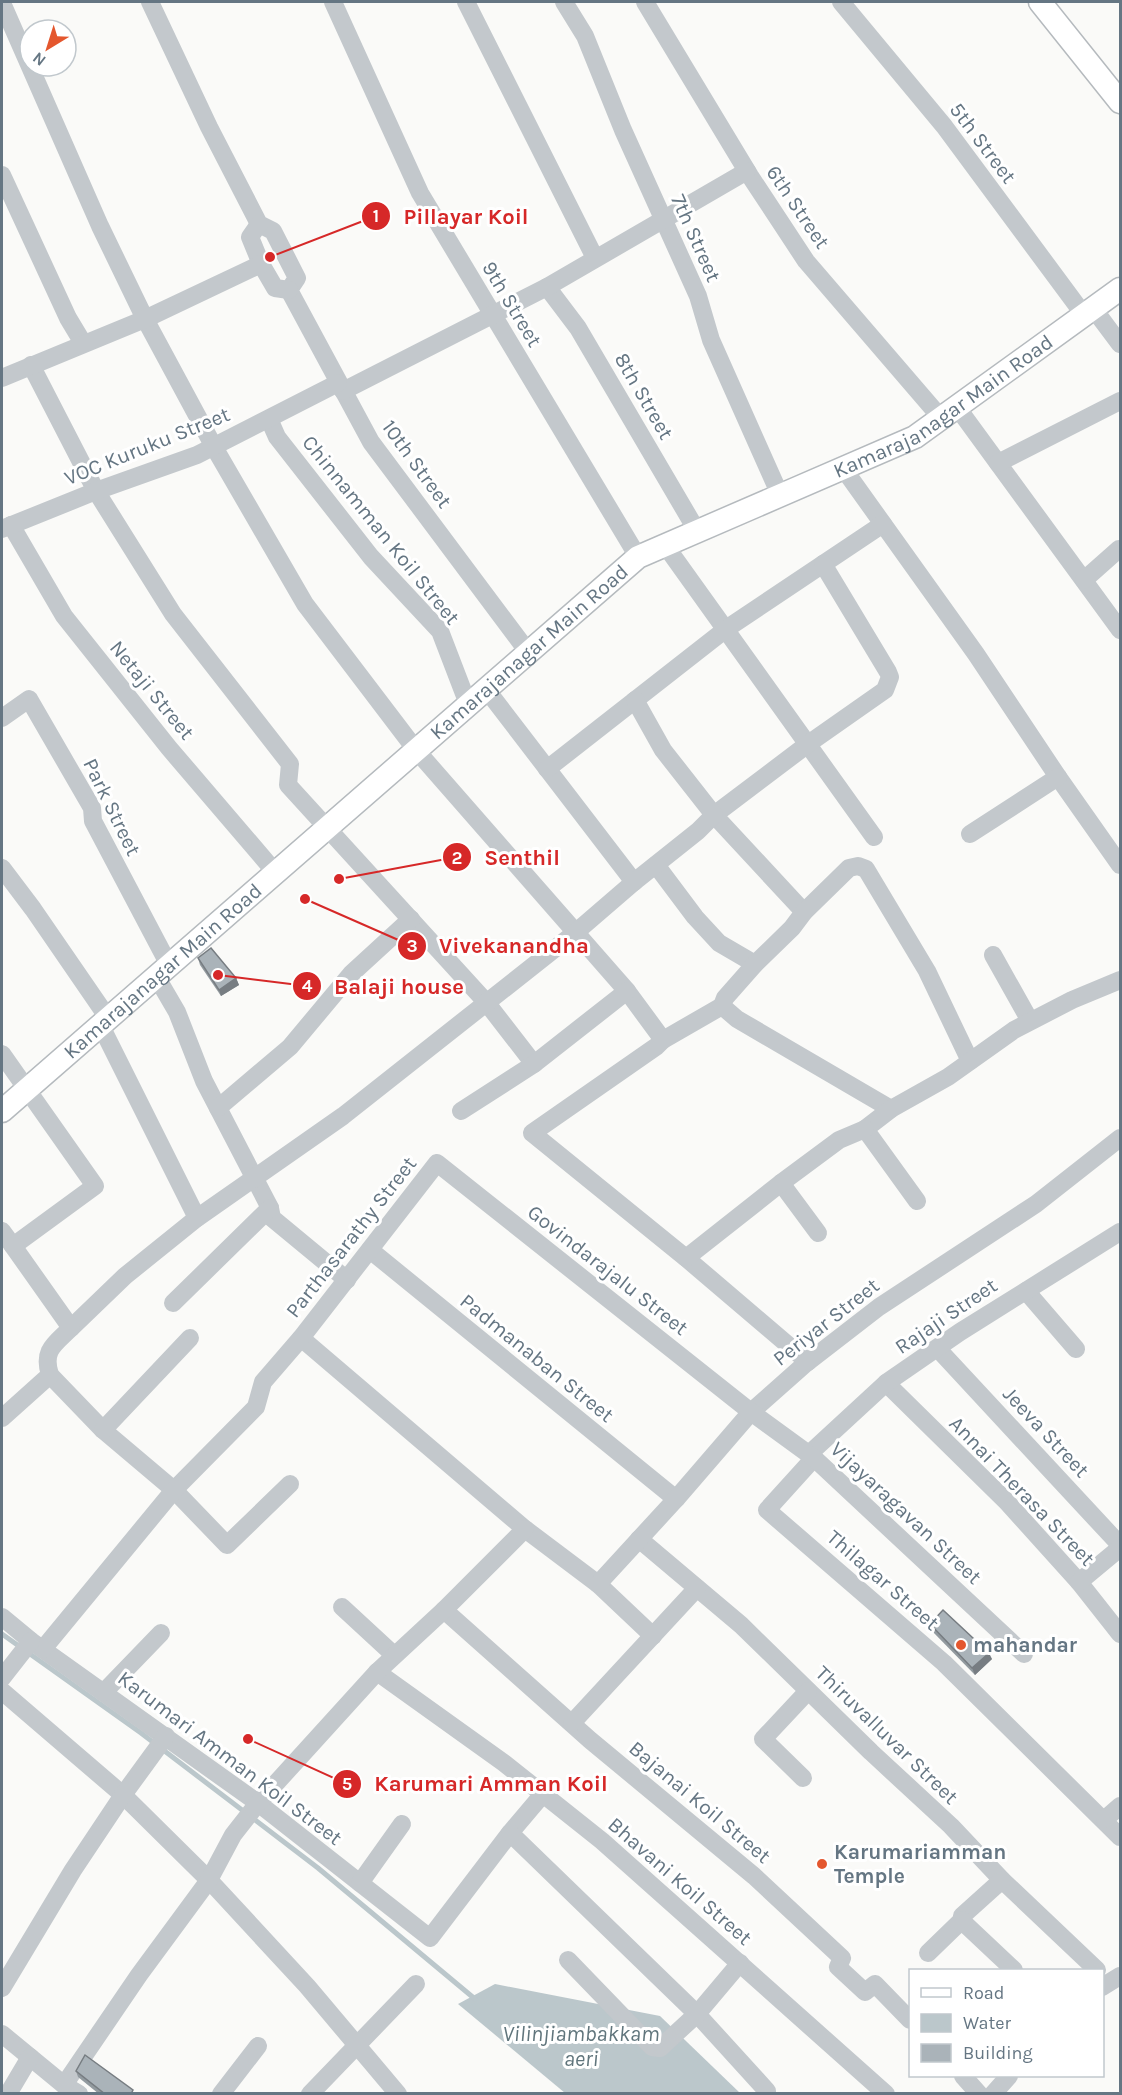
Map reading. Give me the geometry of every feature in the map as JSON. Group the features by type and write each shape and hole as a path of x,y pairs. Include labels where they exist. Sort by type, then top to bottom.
{"main road":[{"path":"1040,2 1120,102"},
{"name":"Kamarajanagar Main Road","path":"2,1111 638,557 915,437 1120,289"}],"street":[{"path":"2,2 100,226 145,320 214,447 305,604 416,750 627,991 663,1040"},
{"name":"10th Street","path":"150,2 209,128 259,224 273,231 297,278 289,290"},
{"name":"9th Street","path":"333,2 420,193 638,557"},
{"path":"466,2 595,258"},
{"name":"7th Street","path":"564,2 585,36 623,130 698,296 711,340 780,495"},
{"name":"6th Street","path":"645,2 747,171 806,261 998,463 1120,630"},
{"name":"5th Street","path":"841,2 944,126 1089,312 1120,344"},
{"name":"VOC Kuruku Street","path":"6,527 96,491 197,455 340,387 547,287 747,171"},
{"path":"2,175 68,318 83,343"},
{"name":"10th Street","path":"259,224 250,237 261,264 274,288 289,290"},
{"path":"2,378 83,343 145,320 261,264"},
{"name":"8th Street","path":"547,287 578,328 697,531"},
{"name":"10th Street","path":"289,290 371,442 528,652"},
{"path":"31,365 96,491 173,614 290,764 288,785 486,1002 534,1064"},
{"path":"998,463 1120,401"},
{"name":"Chinnamman Koil Street","path":"269,419 277,437 371,557 440,631 468,704"},
{"path":"843,468 982,662 1050,761 1058,777 1066,785 1120,865"},
{"path":"547,769 726,629 883,524"},
{"name":"Netaji Street","path":"6,527 64,616 169,748 275,872"},
{"path":"665,545 874,837"},
{"path":"1084,580 1119,549"},
{"path":"290,1484 227,1545 174,1490 103,1430 50,1375 46,1365 46,1356 51,1348 125,1276 197,1218 335,1121 576,932 698,831 714,815 808,744 885,690 890,677 823,564"},
{"path":"486,688 634,882"},
{"name":"Park Street","path":"2,718 29,699 92,808 93,821 162,971"},
{"path":"635,700 663,750 714,815 804,912"},
{"path":"970,834 1058,777"},
{"path":"656,865 695,917 719,943 755,964"},
{"path":"808,1362 686,1258 532,1133 663,1040 722,1006 725,998 755,964 792,928 804,912 849,868 858,866 866,869 927,971 970,1061"},
{"path":"2,868 33,909 104,1021 197,1218"},
{"path":"218,1108 290,1047 351,974 411,919"},
{"path":"993,955 1030,1022"},
{"path":"162,971 204,1081 270,1209 272,1218 348,1280"},
{"path":"686,1258 839,1140 865,1129 891,1109 948,1077 1014,1030 1072,1000 1120,980"},
{"path":"461,1111 534,1064 627,991"},
{"path":"722,1006 737,1019 891,1109"},
{"path":"2,1054 95,1186 13,1246"},
{"path":"865,1129 917,1201"},
{"name":"Periyar Street","path":"598,1584 676,1500 751,1412 808,1362 879,1307 1036,1204 1120,1138"},
{"name":"Parthasarathy Street","path":"2,1678 32,1648 174,1490 256,1407 263,1382 302,1338 437,1163"},
{"name":"Govindarajalu Street","path":"437,1163 751,1412"},
{"path":"781,1183 818,1233"},
{"path":"173,1303 270,1209"},
{"path":"2,1231 71,1328"},
{"name":"Rajaji Street","path":"812,1456 886,1383 960,1332 1120,1232"},
{"name":"Padmanaban Street","path":"370,1250 676,1500"},
{"path":"1026,1290 1076,1349"},
{"path":"103,1430 190,1338"},
{"path":"302,1338 525,1529 598,1584 653,1636"},
{"name":"Jeeva Street","path":"938,1349 1120,1546"},
{"path":"2,1418 50,1375"},
{"name":"Annai Therasa Street","path":"886,1383 1006,1501 1079,1582 1120,1634"},
{"name":"Vijayaragavan Street","path":"751,1412 812,1456 1024,1654"},
{"name":"Thilagar Street","path":"812,1456 767,1510 944,1663 1105,1819 1120,1837"},
{"path":"2,2034 74,2091 139,1975 209,1880 233,1835 255,1807 377,1672 444,1610 525,1529"},
{"name":"Thiruvalluvar Street","path":"639,1539 741,1624 808,1691 951,1826 1002,1880 1096,1969"},
{"path":"1079,1582 1120,1546"},
{"path":"572,1723 697,1588"},
{"path":"342,1607 394,1655"},
{"name":"Bajanai Koil Street","path":"444,1610 572,1723 754,1876 842,1958 838,1967 865,1992 875,1984 909,2019"},
{"name":"Karumari Amman Koil Street","path":"2,1617 32,1648 104,1692 430,1938 510,1833"},
{"path":"104,1692 161,1633"},
{"name":"Bhavani Koil Street","path":"377,1672 504,1763 602,1841 886,2094"},
{"path":"2,1691 127,1789 307,1986 398,2094"},
{"path":"803,1778 763,1739 808,1691"},
{"path":"2,1988 73,1870 127,1789 164,1739"},
{"path":"543,1794 510,1833 697,2014 767,2091"},
{"path":"1105,1819 1120,1806"},
{"path":"360,1883 402,1824"},
{"path":"928,1953 962,1920 962,1916 1002,1880"},
{"path":"962,1920 1012,1969"},
{"path":"568,1960 652,2047 660,2048 697,2014 740,1963"},
{"path":"310,2094 416,1984"},
{"path":"221,2094 258,2046"},
{"path":"8,2094 30,2058"},
{"path":"964,2077 979,2094"},
{"path":"993,2094 1008,2077"}],"water":[{"name":"Vilinjiambakkam aeri","path":"495,1984 660,2016 740,2093 565,2093 458,2004"}],"building":[{"path":"211,948 236,978 219,990 198,958"},
{"name":"mahandar","path":"943,1610 989,1653 972,1668 930,1624"},
{"path":"85,2055 133,2090 131,2094 105,2094 76,2071"}],"waterway":[{"path":"2,1634 141,1733 318,1868 475,1999"}],"place":[{"name":"Pillayar Koil","path":"270,257"},
{"name":"Senthil","path":"339,879"},
{"name":"Vivekanandha","path":"305,899"},
{"name":"Balaji house","path":"218,975"},
{"name":"mahandar","path":"961,1645"},
{"name":"Karumari Amman Koil","path":"248,1739"},
{"name":"Karumariamman Temple","path":"822,1864"}]}
